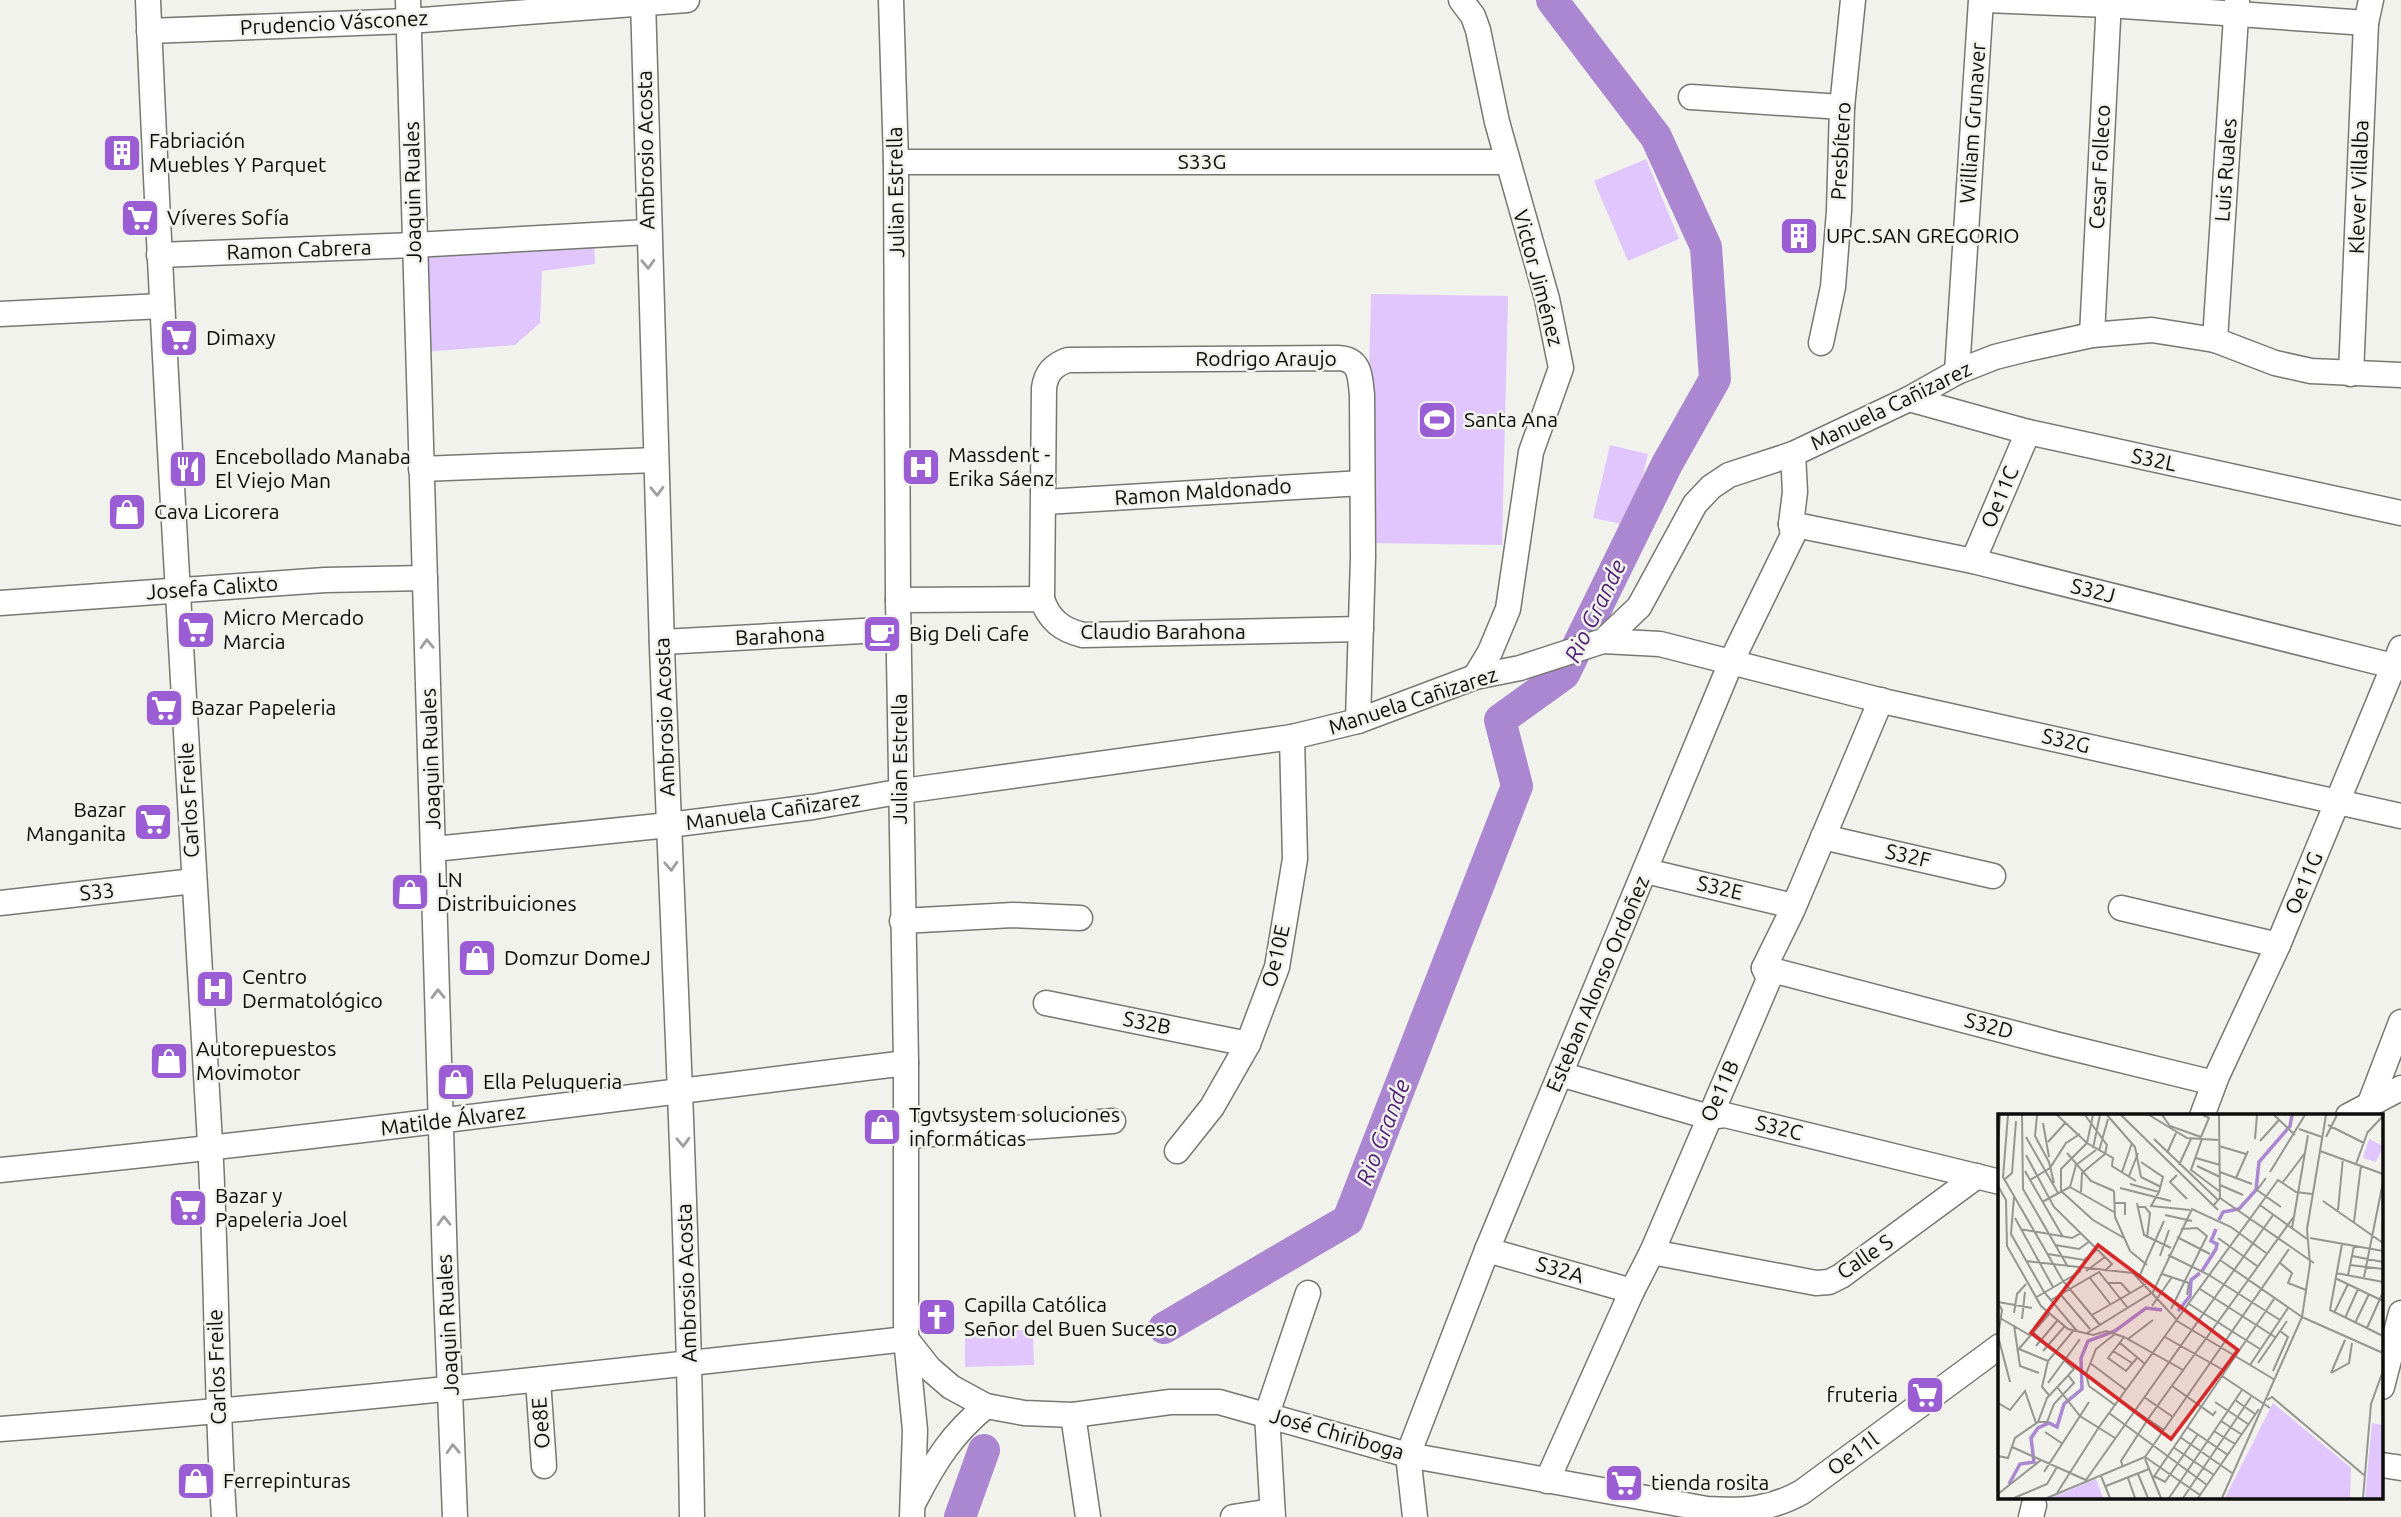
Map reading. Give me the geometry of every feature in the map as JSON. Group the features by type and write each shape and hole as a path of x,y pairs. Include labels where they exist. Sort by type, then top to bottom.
{"street":[{"name":"Carlos Freile","path":"148,0 177,589 210,1149 224,1517"},
{"name":"Prudencio Vásconez","path":"149,31 408,10 687,0"},
{"name":"Julian Estrella","path":"891,0 896,162 898,600 906,1063 906,1339 915,1430 912,1512"},
{"name":"Victor Jiménez","path":"1461,0 1473,16 1478,30 1507,162 1547,299 1561,368 1531,452 1508,609 1490,652 1475,677"},
{"name":"Presbítero","path":"1821,343 1833,287 1839,211 1842,107 1853,0"},
{"path":"1983,0 2369,12"},
{"name":"William Grunaver","path":"1957,372 1983,0"},
{"name":"Ambrosio Acosta","path":"643,2 662,642 690,1363 692,1517"},
{"name":"Cesar Folleco","path":"2092,335 2109,2"},
{"name":"Luis Ruales","path":"2215,340 2237,7"},
{"name":"Joaquin Ruales","path":"408,10 455,1517"},
{"name":"Klever Villalba","path":"2351,374 2369,12"},
{"path":"1691,96 1842,107"},
{"name":"S33G","path":"896,162 1507,162"},
{"name":"Ramon Cabrera","path":"159,255 648,232"},
{"path":"0,314 162,306"},
{"name":"Manuela Cañizarez","path":"434,849 813,807 903,791 1292,737 1358,721 1475,677 1520,668 1603,641 1639,607 1695,505 1711,487 1730,475 1793,454 1957,372 1995,357 2092,335 2152,330 2215,340 2291,368 2351,374 2401,375"},
{"name":"Rodrigo Araujo","path":"1042,599 1045,380 1054,367 1068,360 1350,360 1355,363 1360,374 1362,629 1358,721"},
{"name":"S32L","path":"1909,398 2028,432 2401,513"},
{"name":"Oe11C","path":"1973,561 2028,432"},
{"name":"Esteban Alonso Ordoñez","path":"1415,1517 1408,1455 1487,1250 1732,660 1793,535 1793,454"},
{"path":"421,469 656,460"},
{"name":"Ramon Maldonado","path":"1045,502 1362,483"},
{"name":"S32J","path":"1791,524 1973,561 2397,657"},
{"name":"Josefa Calixto","path":"0,603 325,580 425,578"},
{"path":"898,600 1042,599"},
{"name":"Claudio Barahona","path":"1042,599 1046,611 1054,621 1069,632 1083,635 1362,629"},
{"name":"Barahona","path":"662,642 899,629"},
{"name":"S32G","path":"1603,641 1661,644 1881,700 2401,816"},
{"name":"Oe11G","path":"2203,1114 2214,1083 2278,944 2397,657"},
{"name":"Oe11B","path":"1547,1481 1632,1291 1653,1252 1769,979 1765,968 1881,700"},
{"name":"Oe10E","path":"1177,1151 1212,1107 1248,1044 1277,967 1295,859 1292,737"},
{"name":"S32F","path":"1823,836 1993,876"},
{"name":"S32E","path":"1646,871 1793,906"},
{"name":"S33","path":"0,903 194,881"},
{"path":"2121,908 2278,944"},
{"path":"902,921 1013,915 1080,918"},
{"name":"S32D","path":"1765,968 2214,1083"},
{"name":"S32B","path":"1046,1003 1248,1044"},
{"path":"2370,1103 2401,1022"},
{"name":"Matilde Álvarez","path":"0,1170 441,1122 906,1063"},
{"name":"S32C","path":"1560,1074 1709,1117 1725,1115 1989,1179"},
{"path":"2351,1114 2401,1088"},
{"path":"905,1136 1114,1121"},
{"name":"Calle S","path":"1653,1252 1816,1283 1829,1282 1989,1179"},
{"name":"S32A","path":"1487,1250 1632,1291"},
{"path":"1233,1517 1273,1514 1267,1414 1308,1293"},
{"path":"2384,1379 2401,1313"},
{"path":"0,1429 218,1412 452,1389 906,1339"},
{"name":"José Chiriboga","path":"906,1339 929,1367 951,1387 986,1406 1024,1413 1073,1415 1170,1402 1219,1402 1408,1455 1685,1511"},
{"name":"Oe11l","path":"1685,1511 1734,1510 1782,1503 1802,1492 1998,1347"},
{"name":"Oe8E","path":"538,1380 544,1466"},
{"path":"912,1512 946,1445 964,1424 986,1406"},
{"path":"1073,1415 1088,1517"}],"shaded area":[{"path":"1646,159 1679,239 1628,261 1594,181"},
{"path":"594,242 595,264 542,271 540,323 515,345 409,353 405,256"},
{"name":"Santa Ana","path":"1371,294 1508,296 1502,545 1365,543"},
{"path":"1610,445 1648,454 1631,526 1593,518"},
{"path":"1033,1330 1034,1365 965,1367 965,1331"}],"waterway":[{"name":"Rio Grande","path":"1164,1328 1348,1220 1517,786 1500,720 1564,674 1667,464 1715,379 1706,247 1656,137 1552,0"},
{"name":"Rio Grande","path":"960,1517 984,1450"}],"place":[{"name":"Fabriación Muebles Y Parquet","path":"122,153"},
{"name":"Víveres Sofía","path":"140,218"},
{"name":"UPC.SAN GREGORIO","path":"1799,236"},
{"name":"Dimaxy","path":"179,338"},
{"name":"Santa Ana","path":"1437,420"},
{"name":"Massdent - Erika Sáenz","path":"921,467"},
{"name":"Encebollado Manaba El Viejo Man","path":"188,469"},
{"name":"Cava Licorera","path":"127,512"},
{"name":"Micro Mercado Marcia","path":"196,630"},
{"name":"Big Deli Cafe","path":"882,634"},
{"name":"Bazar Papeleria","path":"164,708"},
{"name":"Bazar Manganita","path":"153,822"},
{"name":"LN Distribuiciones","path":"410,892"},
{"name":"Domzur DomeJ","path":"477,958"},
{"name":"Centro Dermatológico","path":"215,989"},
{"name":"Autorepuestos Movimotor","path":"169,1061"},
{"name":"Ella Peluqueria","path":"456,1082"},
{"name":"Tgvtsystem soluciones informáticas","path":"882,1127"},
{"name":"Bazar y Papeleria Joel","path":"188,1208"},
{"name":"Capilla Católica Señor del Buen Suceso","path":"937,1317"},
{"name":"fruteria","path":"1925,1395"},
{"name":"Ferrepinturas","path":"196,1481"},
{"name":"tienda rosita","path":"1624,1483"}]}
